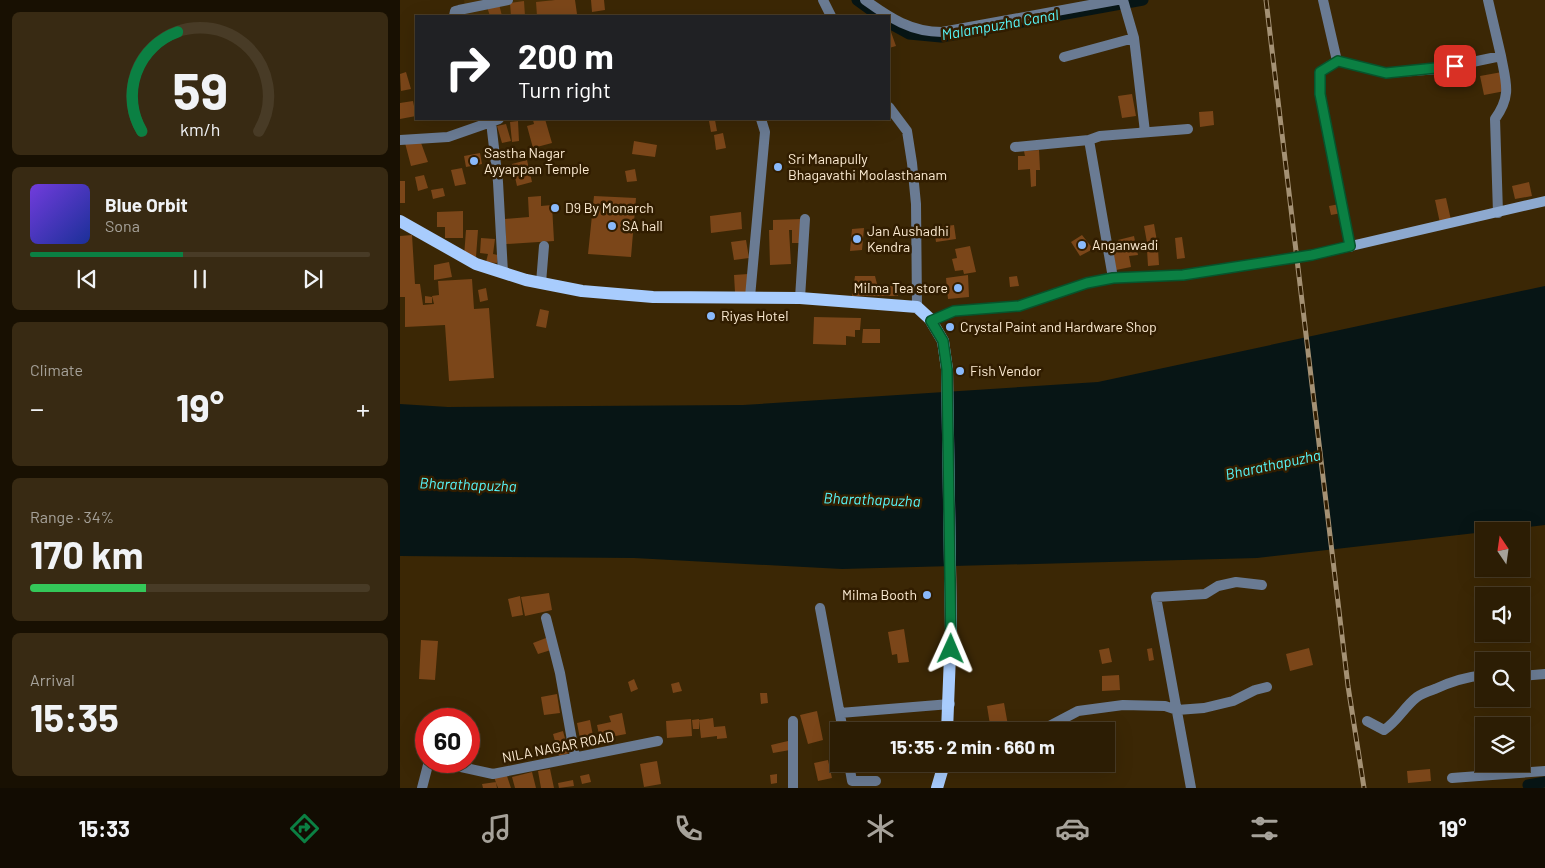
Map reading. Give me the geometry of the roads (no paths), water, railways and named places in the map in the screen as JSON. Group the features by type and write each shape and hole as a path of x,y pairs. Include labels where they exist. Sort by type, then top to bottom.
{"main road":[{"path":"400,221 476,264 541,283 582,291 653,297 800,298 917,307 931,321 943,341 947,369 951,583 950,704 948,722"},
{"path":"937,788 942,772"}],"street":[{"path":"454,15 455,11 508,0"},
{"path":"823,0 830,15"},
{"path":"865,0 889,15"},
{"path":"890,15 918,31 942,32 1117,0"},
{"path":"1123,0 1134,38 1145,132"},
{"path":"1323,0 1338,61"},
{"path":"1488,0 1508,94 1503,108 1495,119 1498,213"},
{"path":"1064,57 1134,38"},
{"path":"1350,246 1320,94 1320,72 1338,61 1386,73 1439,69 1501,56"},
{"path":"890,108 907,131 912,163 916,204 917,307"},
{"path":"750,297 765,132 762,120"},
{"path":"400,140 448,137 489,121 498,182 503,273"},
{"path":"1015,147 1088,140 1100,136 1188,129"},
{"path":"1088,140 1113,278"},
{"path":"931,321 954,311 1019,306 1087,283 1113,278 1183,275 1312,255 1545,201"},
{"path":"800,298 805,218"},
{"path":"541,283 544,246"},
{"path":"1191,788 1156,596 1205,594 1218,586 1236,582 1262,586"},
{"path":"820,608 842,722"},
{"path":"546,618 560,673 575,757"},
{"path":"1530,675 1545,674"},
{"path":"1367,721 1384,730 1396,722 1403,710 1418,695 1446,682 1475,676"},
{"path":"1056,722 1078,710 1123,705 1165,706 1178,710 1233,701 1255,690 1267,687"},
{"path":"840,713 950,704"},
{"path":"793,721 793,788"},
{"name":"NILA NAGAR ROAD","path":"480,771 493,774 658,741"},
{"path":"1452,778 1545,771"},
{"path":"850,772 852,781 876,780"},
{"path":"422,788 426,773"}],"water":[{"name":"Bharathapuzha","path":"1545,286 1545,525 1530,527 1530,522 1475,522 1475,533 1257,558 842,569 634,558 400,556 400,404 448,407 743,405 1098,382"}],"waterway":[{"name":"Malampuzha Canal","path":"857,0 878,15"},
{"name":"Malampuzha Canal","path":"890,24 909,34 941,37 1143,0"},
{"path":"1528,785 1545,782"}],"railway":[{"path":"1266,0 1348,686 1364,788"}],"place":[{"name":"Sastha Nagar Ayyappan Temple","path":"474,161"},
{"name":"Sri Manapully Bhagavathi Moolasthanam","path":"778,167"},
{"name":"D9 By Monarch","path":"555,208"},
{"name":"SA hall","path":"612,226"},
{"name":"Jan Aushadhi Kendra","path":"857,239"},
{"name":"Anganwadi","path":"1082,245"},
{"name":"Milma Tea store","path":"958,288"},
{"name":"Riyas Hotel","path":"711,316"},
{"name":"Crystal Paint and Hardware Shop","path":"950,327"},
{"name":"Fish Vendor","path":"960,371"},
{"name":"Milma Booth","path":"927,595"}]}
